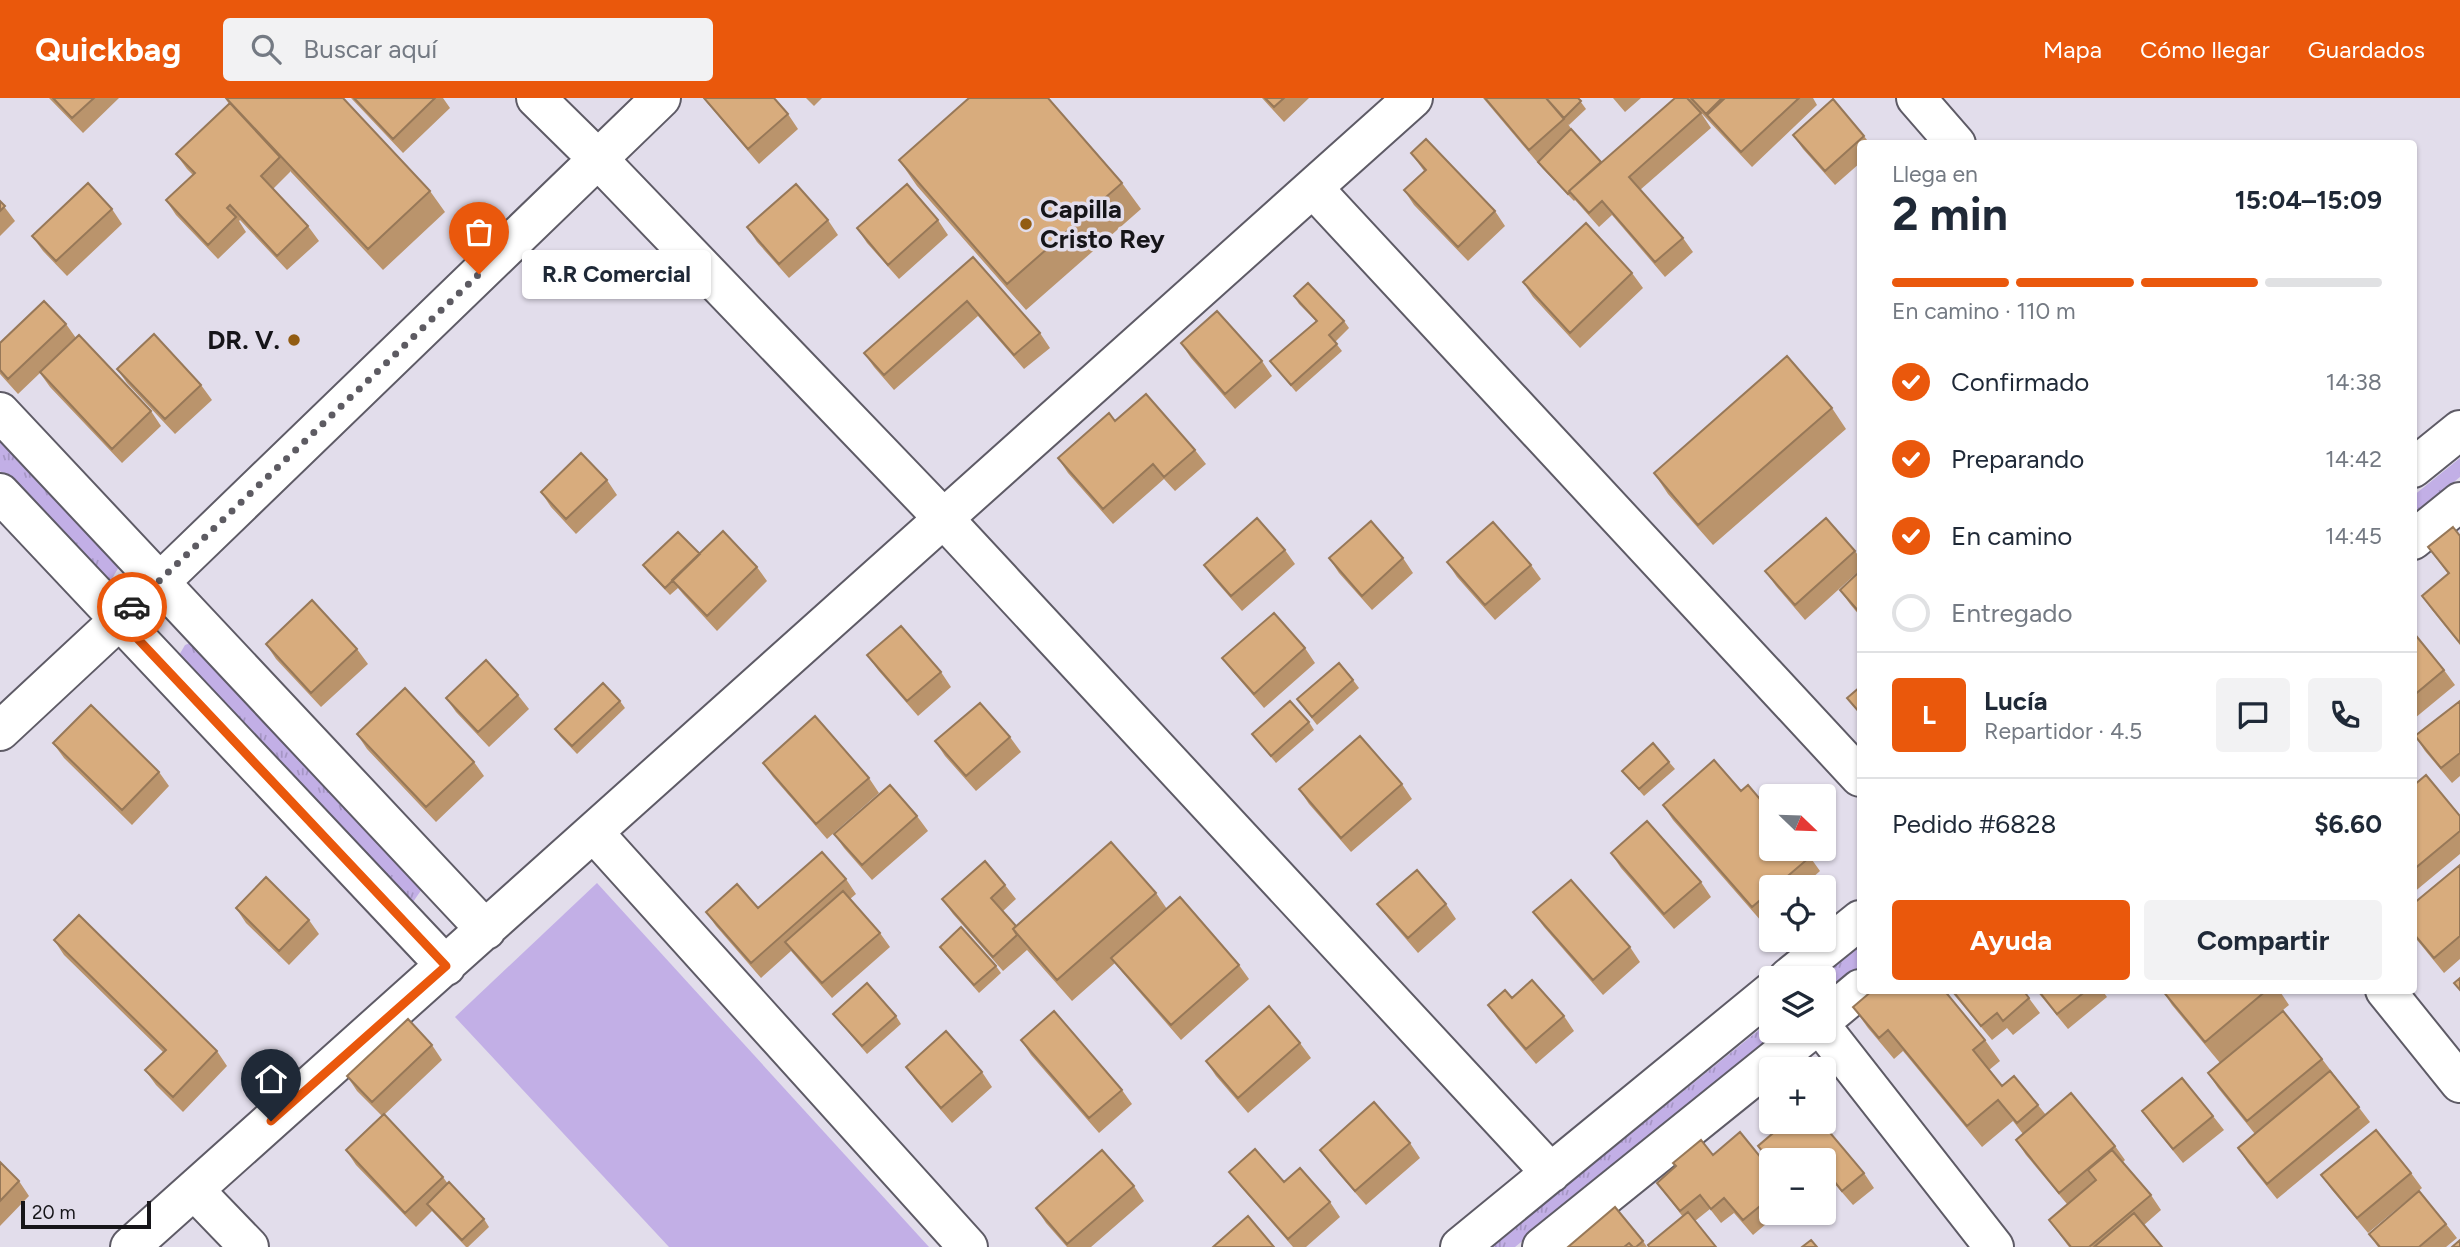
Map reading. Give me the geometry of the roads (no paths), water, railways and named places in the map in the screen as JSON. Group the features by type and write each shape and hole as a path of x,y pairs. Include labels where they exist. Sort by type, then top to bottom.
{"street":[{"path":"536,98 944,519 1551,1173"},
{"path":"0,731 160,582 661,98"},
{"path":"130,1247 1413,98"},
{"path":"1916,98 1953,140"},
{"path":"1313,188 1857,774"},
{"path":"0,412 486,930"},
{"path":"2417,465 2460,430"},
{"path":"0,493 446,966"},
{"path":"2417,537 2460,502"},
{"path":"594,833 968,1247"},
{"path":"1803,966 1857,922"},
{"path":"1836,1010 1857,992"},
{"path":"2388,994 2460,1083"},
{"path":"1460,1247 1759,1002"},
{"path":"1542,1247 1795,1043"},
{"path":"1834,1043 1994,1247"},
{"path":"194,1190 248,1247"}],"place":[{"name":"Capilla Cristo Rey","path":"1026,224"},
{"name":"R.R Comercial","path":"479,274"},
{"name":"DR. V.","path":"294,340"}]}
